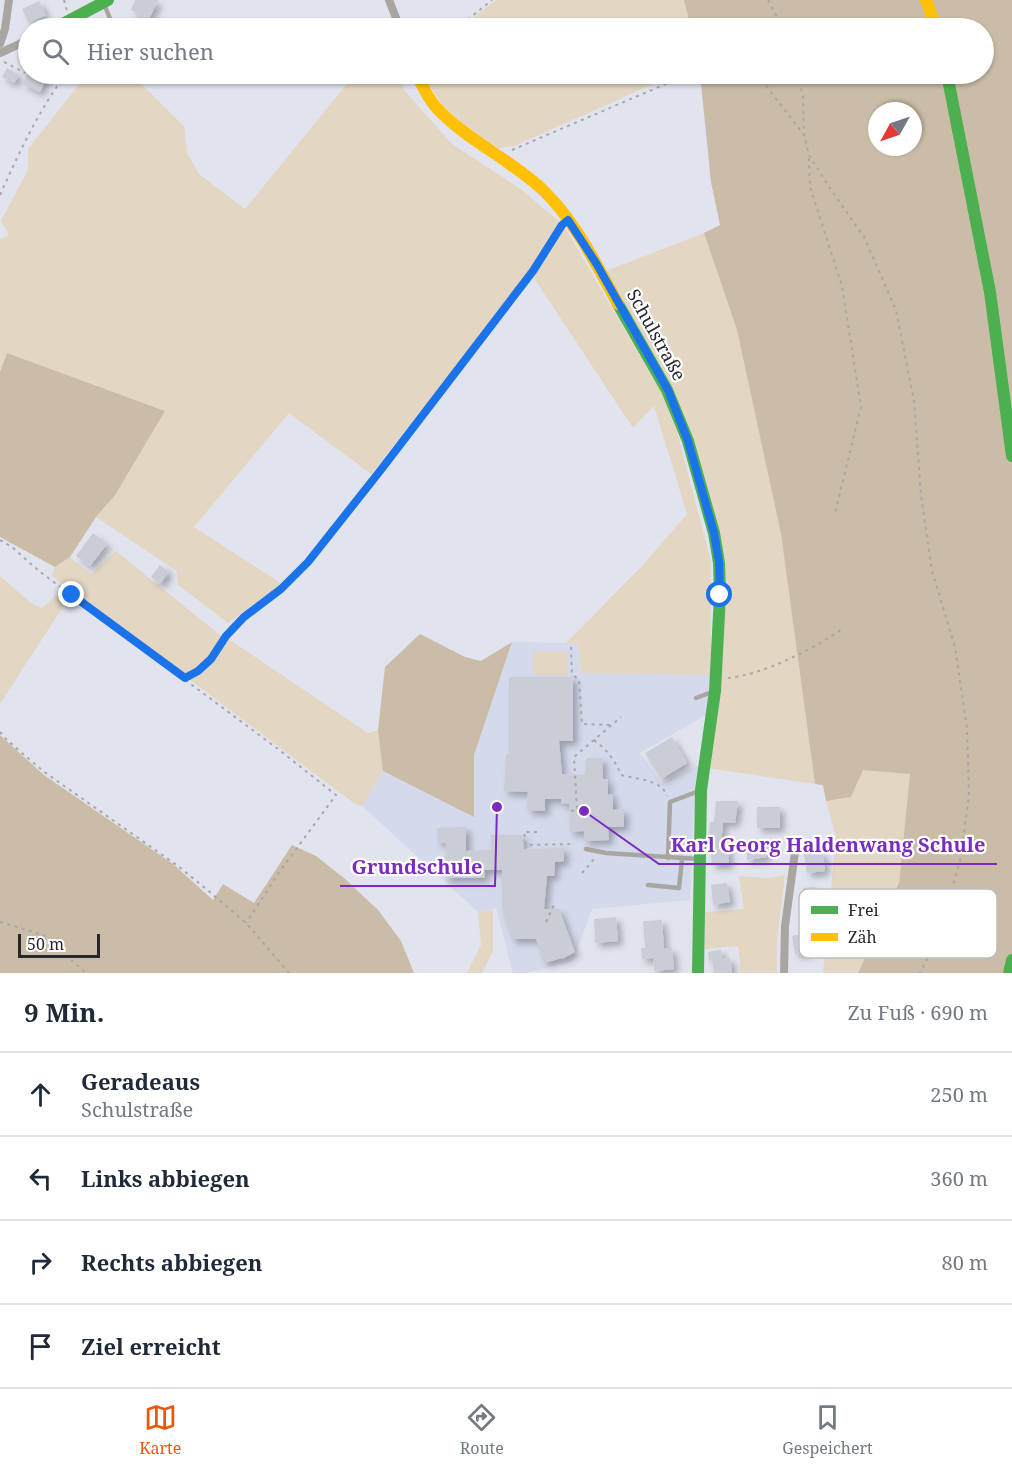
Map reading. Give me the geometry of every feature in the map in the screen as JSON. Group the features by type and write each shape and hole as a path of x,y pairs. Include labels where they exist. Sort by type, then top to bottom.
{"street":[{"path":"0,44 9,0"},
{"path":"389,0 396,18"},
{"path":"926,0 932,18"},
{"path":"73,18 104,1"},
{"path":"0,53 18,45"},
{"name":"Schulstraße","path":"422,84 434,105 544,191 568,220 668,390 688,441 714,533 719,562 720,595 715,685 701,790 698,973"},
{"path":"949,84 990,292 1012,456"},
{"path":"784,973 785,926 796,844"},
{"path":"1009,973 1012,960"}],"lane":[{"path":"104,1 110,18"},
{"path":"696,698 715,685"},
{"path":"668,858 670,802 701,790"},
{"path":"586,849 668,858 700,859"},
{"path":"648,885 679,888 682,859"}],"path":[{"path":"470,18 492,0"},
{"path":"768,0 778,18"},
{"path":"0,58 18,70"},
{"path":"0,195 27,137 58,84"},
{"path":"500,156 665,84"},
{"path":"765,84 804,135"},
{"path":"800,84 803,96 804,135 809,155 810,187 843,286 861,407 835,513"},
{"path":"809,155 864,237 896,310 914,400 921,495 932,571 955,647 967,728 969,795 960,861 952,889"},
{"path":"185,678 198,671 211,659 226,636 244,617 281,589 308,562 533,271 562,225 568,220"},
{"path":"0,540 185,678 336,795 280,871 246,923"},
{"path":"715,685 793,658 842,629"},
{"path":"571,647 572,674 579,680 582,724 611,725"},
{"path":"571,811 577,810 574,757 621,717"},
{"path":"0,732 43,771 178,866 246,923 289,973"},
{"path":"593,740 604,748 616,764 621,776 649,781 662,787 670,802"},
{"path":"537,832 524,832 526,845 570,844"},
{"path":"582,873 600,852"},
{"path":"546,922 555,903"},
{"path":"0,922 43,935 86,973"},
{"path":"920,973 928,958"}],"shaded area":[{"path":"496,0 684,0 688,18 473,18"},
{"path":"684,0 1012,0 1012,973 858,973 865,958 997,958 997,889 896,889 899,883 910,774 863,770 851,797 826,801 823,785 815,784 781,534 737,330 704,233 720,225 711,182 701,84 994,84 994,18 688,18"},
{"path":"79,84 141,84 184,126 187,153 199,174 245,209 347,84 402,84 404,90 452,144 522,190 561,223 531,271 371,474 289,413 194,527 282,584 228,623 178,585 177,571 96,517 115,494 165,411 7,353 0,372 0,239 9,235 1,221 28,170 28,149"},
{"path":"429,84 654,84 514,146 498,148 465,126 441,103"},
{"path":"564,226 663,395 677,432 711,561 711,675 581,673 578,644 565,644 643,565 687,514 654,406 633,428 534,278"},
{"path":"704,233 737,330 781,534 815,784 707,768 724,609 690,438 606,271"},
{"path":"7,353 165,411 115,495 96,517 70,557 55,567 0,537 0,372"},
{"path":"116,551 220,635 368,733 378,730 383,771 362,806 355,804 52,576 55,567 70,557 91,574"},
{"path":"0,576 31,603 42,608 57,595 68,599 0,704"},
{"path":"420,634 465,657 481,661 512,642 474,755 474,817 383,771 378,730 385,667"},
{"path":"512,642 578,643 581,673 711,675 706,715 640,753 661,783 699,765 694,804 690,900 592,909 573,961 525,973 513,973 496,908 478,912 362,806 383,771 474,816 474,755"},
{"path":"533,652 568,652 568,675 533,675"},
{"path":"0,735 44,775 173,864 213,900 223,884 254,903 292,845 316,856 344,878 378,910 401,941 414,973 0,973"},
{"path":"863,770 910,774 897,889 831,889 836,837 826,801 851,797"},
{"path":"785,875 777,940 777,973 741,973 738,946 705,949 705,912 744,909 739,876 768,878"},
{"path":"493,910 493,951 482,973 467,973 481,945 478,912"},
{"path":"824,958 865,958 858,973 823,973"}],"building":[{"path":"135,0 158,0 150,18 136,18 139,14 131,10"},
{"path":"39,1 46,15 40,18 26,18 22,9"},
{"path":"7,68 18,74 14,83 2,77"},
{"path":"22,84 44,84 40,92"},
{"path":"93,533 107,544 90,566 76,556"},
{"path":"160,565 169,572 160,584 151,577"},
{"path":"509,677 573,677 573,741 559,741 562,774 585,775 586,758 602,758 603,779 608,779 608,795 613,794 613,810 624,809 624,827 608,827 609,840 584,841 584,831 570,832 569,804 562,804 561,799 545,799 545,811 527,810 528,792 504,791 506,755 509,755"},
{"path":"672,737 687,763 661,779 645,753"},
{"path":"716,801 738,801 735,823 723,822 721,846 728,846 729,864 712,865 709,832 710,822 714,822"},
{"path":"757,807 780,807 780,828 757,828"},
{"path":"466,827 466,851 491,850 491,835 522,835 524,849 564,848 564,861 555,862 554,876 547,876 544,909 559,909 575,952 562,959 544,963 536,939 512,939 502,909 502,870 484,870 485,878 445,878 446,843 438,843 437,828"},
{"path":"764,839 767,857 747,860 747,841"},
{"path":"823,852 825,871 807,873 804,854"},
{"path":"727,883 730,902 713,905 711,885"},
{"path":"616,917 618,941 595,943 594,919"},
{"path":"662,920 664,949 672,948 674,969 654,971 653,958 642,959 641,948 645,948 643,921"},
{"path":"799,935 799,954 795,954 792,936"},
{"path":"721,950 722,959 730,958 732,973 714,973 708,952"}],"traffic: fast":[{"path":"74,18 108,0"},
{"path":"949,84 990,292 1012,456"},
{"path":"618,304 667,390 688,441 714,533 719,563 720,595 715,691 701,790 698,973"},
{"path":"1009,973 1012,960"}],"traffic: slow":[{"path":"926,0 932,18"},
{"path":"421,84 432,102 446,118 516,168 555,202 585,244 618,304"}],"place":[{"name":"Grundschule","path":"497,807"},
{"name":"Karl Georg Haldenwang Schule","path":"584,811"}],"route":[{"path":"72,595 185,678 198,671 211,659 226,636 244,617 281,589 308,562 533,271 551,246 562,225 568,220 596,263 668,390 688,441 714,533 719,562 720,595"}]}
